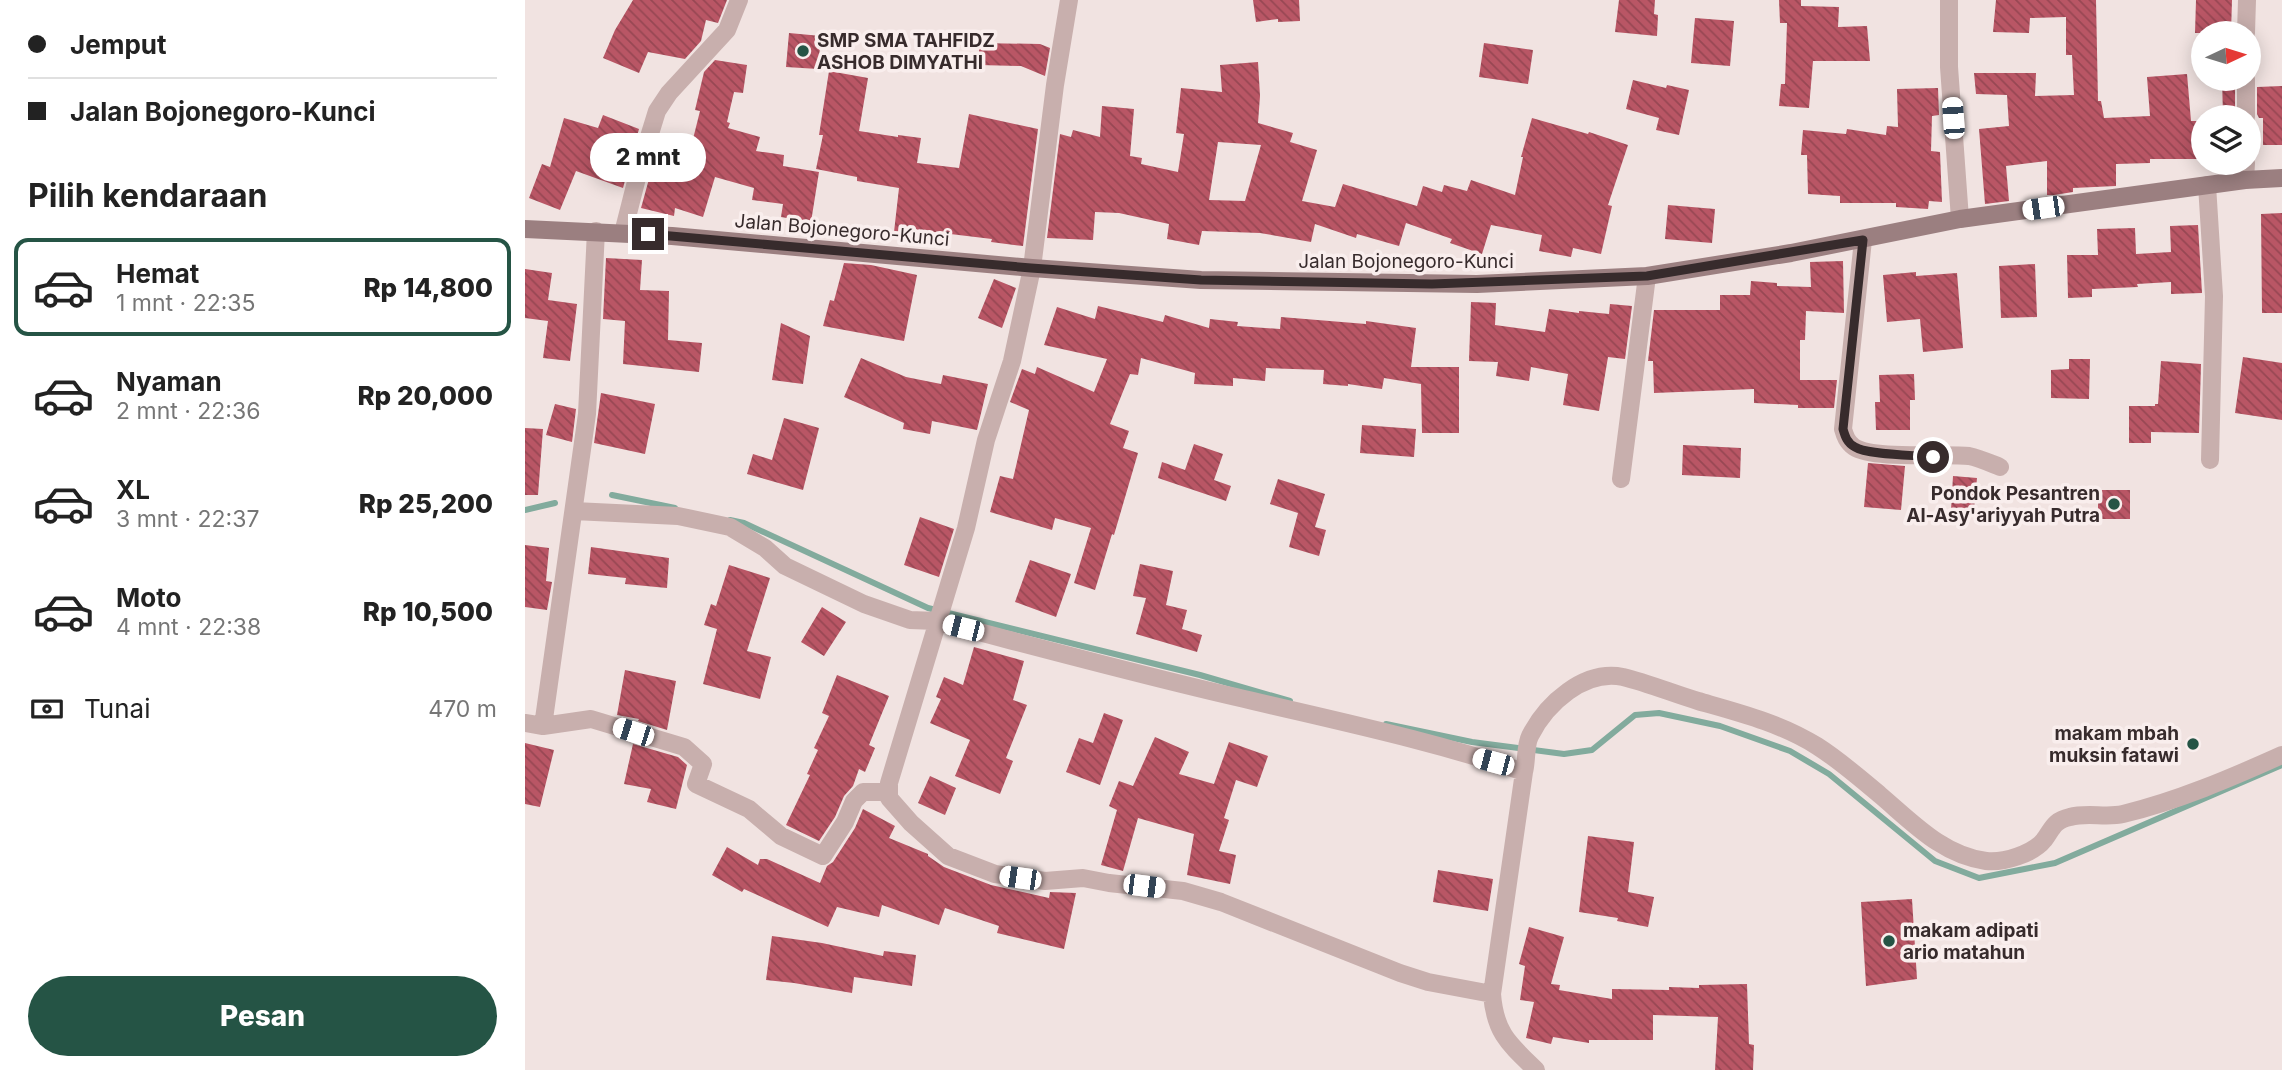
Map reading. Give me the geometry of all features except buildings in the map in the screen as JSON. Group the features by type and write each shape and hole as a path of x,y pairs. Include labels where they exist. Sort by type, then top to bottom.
{"main road":[{"name":"Jalan Bojonegoro-Kunci","path":"2261,174 2282,178"},
{"name":"Jalan Bojonegoro-Kunci","path":"525,229 623,233 1201,280 1432,284 1647,276 1863,240 1960,219 2207,185 2235,175"}],"street":[{"path":"623,233 657,111 669,93 727,30 739,0"},
{"path":"1069,0 1031,268 1012,361 986,440 966,528 944,593 889,783 889,799 948,856 995,874 1045,881 1083,878 1183,891 1221,902 1400,973 1429,982 1492,994"},
{"path":"1949,0 1949,67 1960,219"},
{"path":"2246,21 2247,0"},
{"path":"2207,185 2214,296 2210,460"},
{"path":"543,726 587,415 596,231"},
{"path":"1863,240 1843,429 1847,440 1856,449 1877,453 1933,457 1970,456 2000,467"},
{"path":"1621,479 1647,276"},
{"path":"575,502 678,516 730,527 765,548 785,566 864,604 910,620 938,619 1196,688 1524,770"},
{"path":"1536,1070 1509,1045 1499,1031 1492,994 1524,770 1529,737 1560,697 1594,678 1622,677 1778,725 1844,766 1921,832 1944,847 1965,857 1994,862 2020,855 2038,846 2053,825 2071,816 2119,815 2140,809 2282,755"},
{"path":"525,723 543,726 591,719 684,747 703,764 696,784 749,809 781,836 823,856 845,822 854,801 863,792 889,792"}],"waterway":[{"path":"612,495 675,508"},
{"path":"525,510 555,503"},
{"path":"730,520 744,523 928,608 1200,675 1290,701"},
{"path":"1386,724 1472,742 1564,754 1592,750 1635,715 1659,713 1720,726 1790,751 1829,774 1935,861 1979,878 2055,863 2282,765"}],"place":[{"name":"SMP SMA TAHFIDZ ASHOB DIMYATHI","path":"803,51"},
{"name":"Pondok Pesantren Al-Asy'ariyyah Putra","path":"2114,504"},
{"name":"makam mbah muksin fatawi","path":"2193,744"},
{"name":"makam adipati ario matahun","path":"1889,941"}],"route":[{"path":"648,234 1031,268 1201,280 1432,284 1647,276 1863,240 1843,429 1847,440 1856,449 1933,457"}]}
